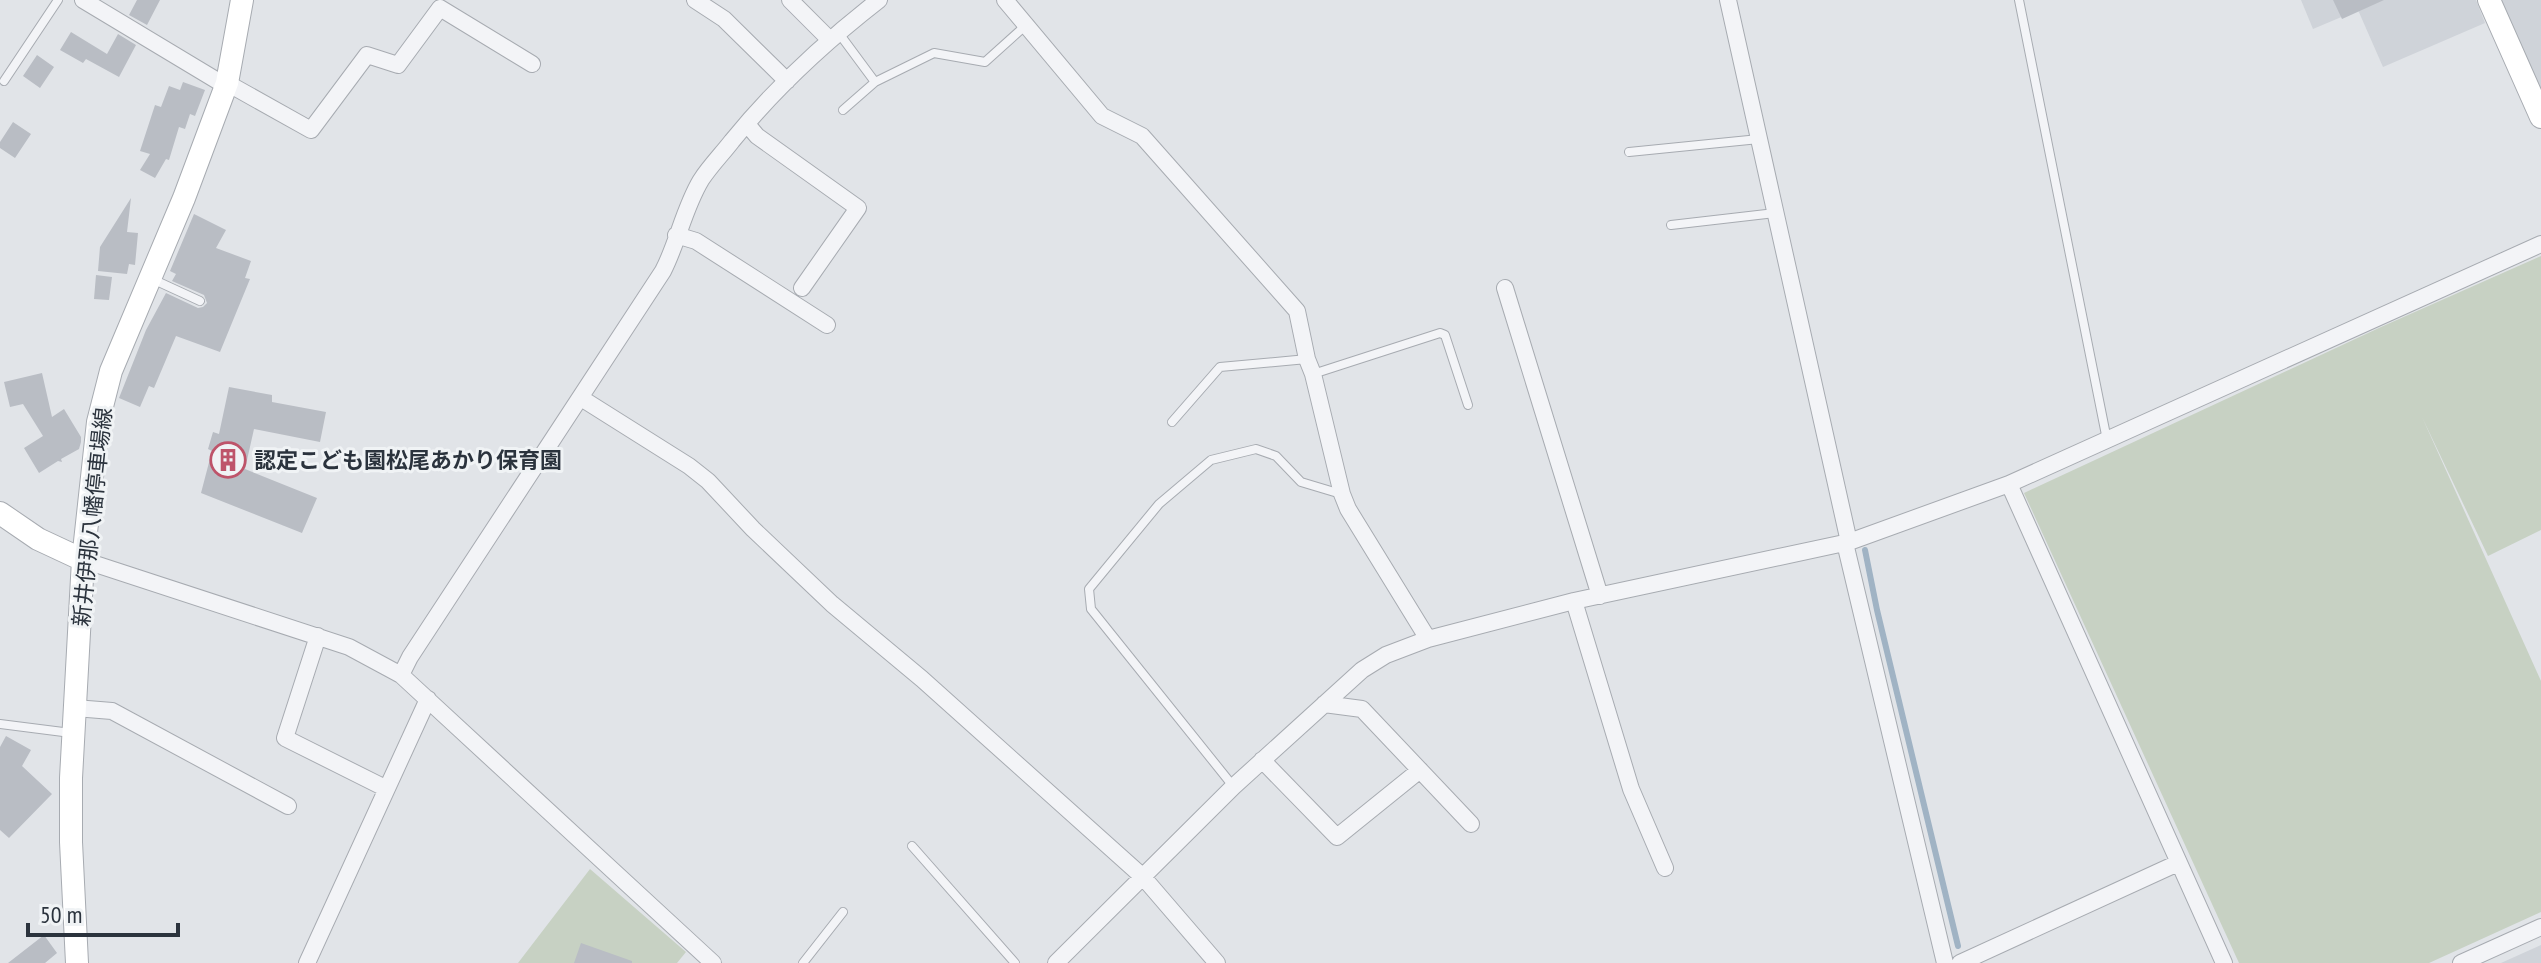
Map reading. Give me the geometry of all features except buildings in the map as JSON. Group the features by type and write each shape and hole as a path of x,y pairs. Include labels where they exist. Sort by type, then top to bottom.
{"main road":[{"name":"新井伊那八幡停車場線","path":"77,963 71,842 73,733 83,560 95,442 111,371 184,198 226,85 242,0"},
{"path":"2489,0 2541,117"},
{"path":"0,513 38,539 83,560"}],"street":[{"path":"83,0 226,85 311,130 367,55 398,65 440,8 532,64"},
{"path":"695,0 724,19 787,81"},
{"path":"790,0 834,36"},
{"path":"401,675 663,271 702,178 787,81 834,36 879,0"},
{"path":"1005,0 1102,116 1142,136 1297,311 1342,494 1348,509 1428,639"},
{"path":"1728,0 1847,543 1945,963"},
{"path":"747,124 757,136 858,208 802,288"},
{"path":"676,235 696,241 827,325"},
{"path":"1056,963 1233,787 1362,670 1386,655 1428,639 1574,601 1847,543 2009,484 2541,244"},
{"path":"1505,288 1600,596"},
{"path":"581,398 708,481 832,604 922,679 1143,877 1217,963"},
{"path":"2009,484 2178,863 2218,961"},
{"path":"83,560 349,647 401,675 713,963"},
{"path":"1574,601 1631,789 1665,868"},
{"path":"318,636 285,738 385,788"},
{"path":"307,963 428,699"},
{"path":"1324,704 1362,709 1471,824"},
{"path":"75,708 112,711 288,806"},
{"path":"1262,760 1337,837 1420,770"},
{"path":"1960,963 2178,863"},
{"path":"2461,963 2541,927"}],"lane":[{"path":"4,81 58,0"},
{"path":"2019,0 2107,441"},
{"path":"843,110 875,82 934,53 985,62 1025,26"},
{"path":"834,36 875,82"},
{"path":"1629,152 1759,139"},
{"path":"1671,225 1776,213"},
{"path":"149,278 200,301"},
{"path":"1172,422 1220,367 1310,366 1440,333 1445,335 1468,405"},
{"path":"1233,787 1091,609 1089,589 1159,504 1211,460 1256,449 1276,456 1301,482 1342,494"},
{"path":"0,724 73,733"},
{"path":"912,846 1015,963"},
{"path":"803,963 843,912"}],"shaded area":[{"path":"2301,0 2476,0 2485,23 2383,67 2358,10 2313,29"},
{"path":"2501,0 2541,0 2541,89"},
{"path":"2541,945 2541,963 2501,963"}],"green space":[{"path":"2541,256 2541,530 2488,556 2422,417 2541,681 2541,912 2429,963 2239,963 2024,493"},
{"path":"590,869 686,952 677,963 518,963"}],"waterway":[{"path":"1865,550 1958,946"}],"place":[{"name":"認定こども園松尾あかり保育園","path":"228,460"}]}
